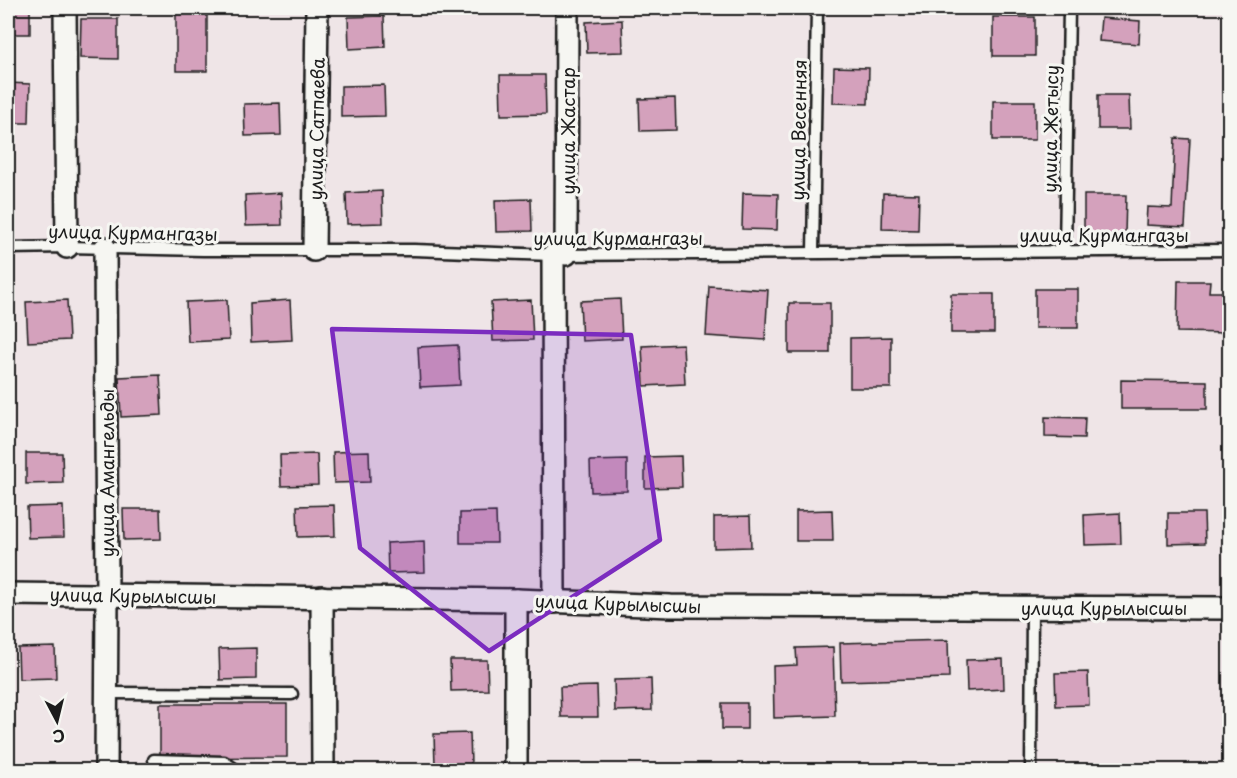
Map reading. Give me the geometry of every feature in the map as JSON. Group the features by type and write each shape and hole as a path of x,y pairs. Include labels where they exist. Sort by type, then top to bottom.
{"street":[{"path":"65,8 67,246"},
{"name":"улица Сатпаева","path":"315,250 317,8"},
{"name":"улица Жастар","path":"554,602 567,8"},
{"name":"улица Амангельды","path":"105,248 106,771"},
{"name":"улица Курылысшы","path":"8,594 516,600 671,606 1230,608"},
{"path":"322,597 323,771"},
{"path":"516,600 516,771"}],"lane":[{"name":"улица Весенняя","path":"813,252 817,8"},
{"name":"улица Жетысу","path":"1065,250 1069,8"},
{"name":"улица Курмангазы","path":"8,248 67,246 560,254 1230,250"},
{"path":"1031,771 1032,606"},
{"path":"106,693 292,694"},
{"path":"154,760 224,762 236,771"}],"highlighted area":[{"path":"332,329 631,335 660,540 489,651 360,548"}],"building":[{"path":"8,8 30,8 30,34 8,34"},
{"path":"176,8 207,8 207,71 176,71"},
{"path":"384,16 385,47 349,49 348,17"},
{"path":"993,17 1035,17 1035,56 993,56"},
{"path":"1101,18 1140,21 1139,44 1099,41"},
{"path":"81,19 118,19 118,59 80,58"},
{"path":"622,20 623,52 587,53 586,22"},
{"path":"834,67 869,68 868,104 833,103"},
{"path":"500,75 545,75 546,114 501,115"},
{"path":"8,83 30,84 29,123 8,123"},
{"path":"384,85 385,116 341,117 341,86"},
{"path":"1098,95 1129,95 1130,129 1098,129"},
{"path":"675,98 676,130 640,131 639,99"},
{"path":"993,101 1035,101 1035,140 993,140"},
{"path":"280,103 281,135 245,136 244,104"},
{"path":"1175,138 1190,139 1185,227 1146,225 1147,207 1172,208"},
{"path":"382,191 383,223 347,224 346,193"},
{"path":"281,193 282,225 246,226 245,195"},
{"path":"743,193 778,194 777,230 742,229"},
{"path":"883,193 919,194 918,230 882,229"},
{"path":"1084,195 1126,195 1125,235 1084,235"},
{"path":"531,199 532,231 496,232 495,200"},
{"path":"1178,281 1210,281 1209,292 1230,292 1230,333 1177,332"},
{"path":"709,286 768,290 765,340 706,336"},
{"path":"1035,289 1078,289 1078,328 1035,328"},
{"path":"951,294 994,294 994,333 951,333"},
{"path":"620,299 622,339 582,341 580,301"},
{"path":"67,300 69,340 28,342 26,302"},
{"path":"227,300 229,340 188,342 186,302"},
{"path":"290,300 292,340 251,342 250,303"},
{"path":"531,300 533,340 493,341 491,302"},
{"path":"789,303 830,303 830,353 789,353"},
{"path":"891,337 891,388 850,388 850,338"},
{"path":"683,344 685,384 644,386 642,346"},
{"path":"458,345 460,385 420,387 418,347"},
{"path":"160,375 162,415 121,417 119,377"},
{"path":"1121,380 1207,381 1207,409 1121,409"},
{"path":"1045,417 1085,418 1084,438 1045,437"},
{"path":"369,451 370,482 334,483 333,452"},
{"path":"26,453 62,453 63,483 26,484"},
{"path":"317,454 318,485 281,486 280,455"},
{"path":"681,456 682,487 645,488 645,457"},
{"path":"627,460 627,491 591,492 590,461"},
{"path":"334,505 335,536 298,537 297,506"},
{"path":"63,506 64,537 28,538 27,507"},
{"path":"123,509 160,509 161,539 124,540"},
{"path":"832,510 833,541 796,541 796,511"},
{"path":"496,512 497,543 460,543 460,513"},
{"path":"1120,513 1121,544 1085,545 1084,515"},
{"path":"1168,513 1204,513 1205,543 1168,544"},
{"path":"750,516 751,547 714,548 714,517"},
{"path":"424,541 425,572 388,573 387,543"},
{"path":"948,640 949,678 841,681 840,643"},
{"path":"55,647 56,678 19,679 18,648"},
{"path":"833,647 835,716 774,718 773,666 797,665 796,648"},
{"path":"256,648 256,679 220,680 219,649"},
{"path":"1003,659 1004,689 967,691 966,660"},
{"path":"450,660 487,660 488,690 451,691"},
{"path":"1088,672 1089,705 1056,706 1055,673"},
{"path":"651,679 652,710 615,711 614,680"},
{"path":"597,686 598,717 561,717 560,687"},
{"path":"722,703 747,703 747,729 722,729"},
{"path":"160,704 287,704 287,757 160,758"},
{"path":"470,733 471,764 435,765 434,734"}]}
